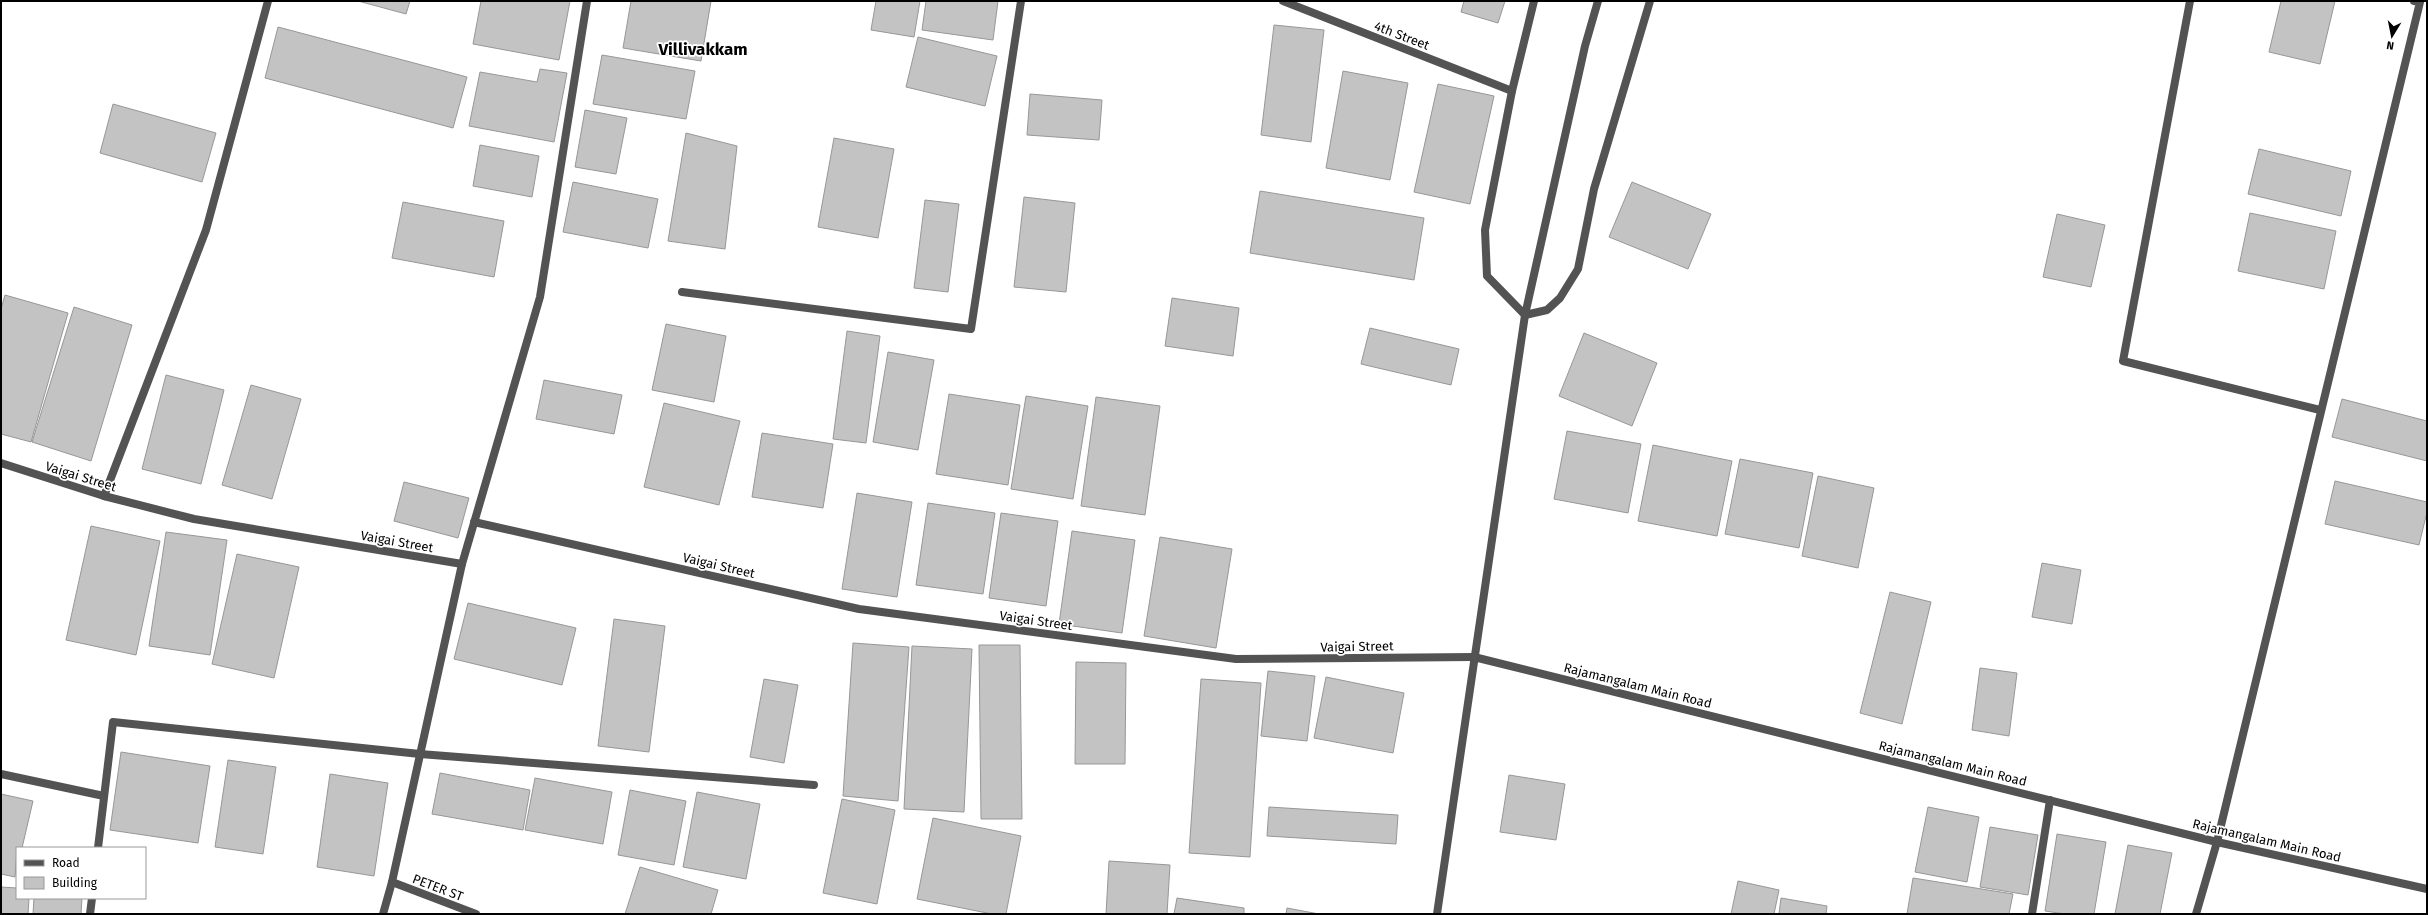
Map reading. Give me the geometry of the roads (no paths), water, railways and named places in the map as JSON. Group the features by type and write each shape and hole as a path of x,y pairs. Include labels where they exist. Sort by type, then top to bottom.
{"street":[{"path":"104,496 206,230 268,1"},
{"path":"382,914 392,882 462,564 540,297 587,1"},
{"path":"682,292 971,329 1022,1"},
{"name":"4th Street","path":"1283,1 1512,91"},
{"path":"1525,315 1487,276 1485,230 1512,91 1534,1"},
{"path":"1436,914 1525,315 1585,46 1598,1"},
{"path":"1525,315 1548,310 1560,298 1578,269 1594,189 1650,1"},
{"path":"2190,1 2123,361 2320,410"},
{"path":"2196,914 2217,842 2320,410 2420,2 2414,1"},
{"name":"Vaigai Street","path":"1,463 104,496 194,519 462,564"},
{"name":"Vaigai Street","path":"474,522 858,609 1236,659 1474,657"},
{"name":"Rajamangalam Main Road","path":"1474,657 2217,842 2427,889"},
{"path":"98,847 113,722 420,754 814,785"},
{"path":"1,774 104,796"},
{"path":"2032,914 2050,800"},
{"name":"PETER ST","path":"392,882 476,914"},
{"path":"90,914 92,899"}],"district":[{"name":"Villivakkam","path":"703,49"}]}
